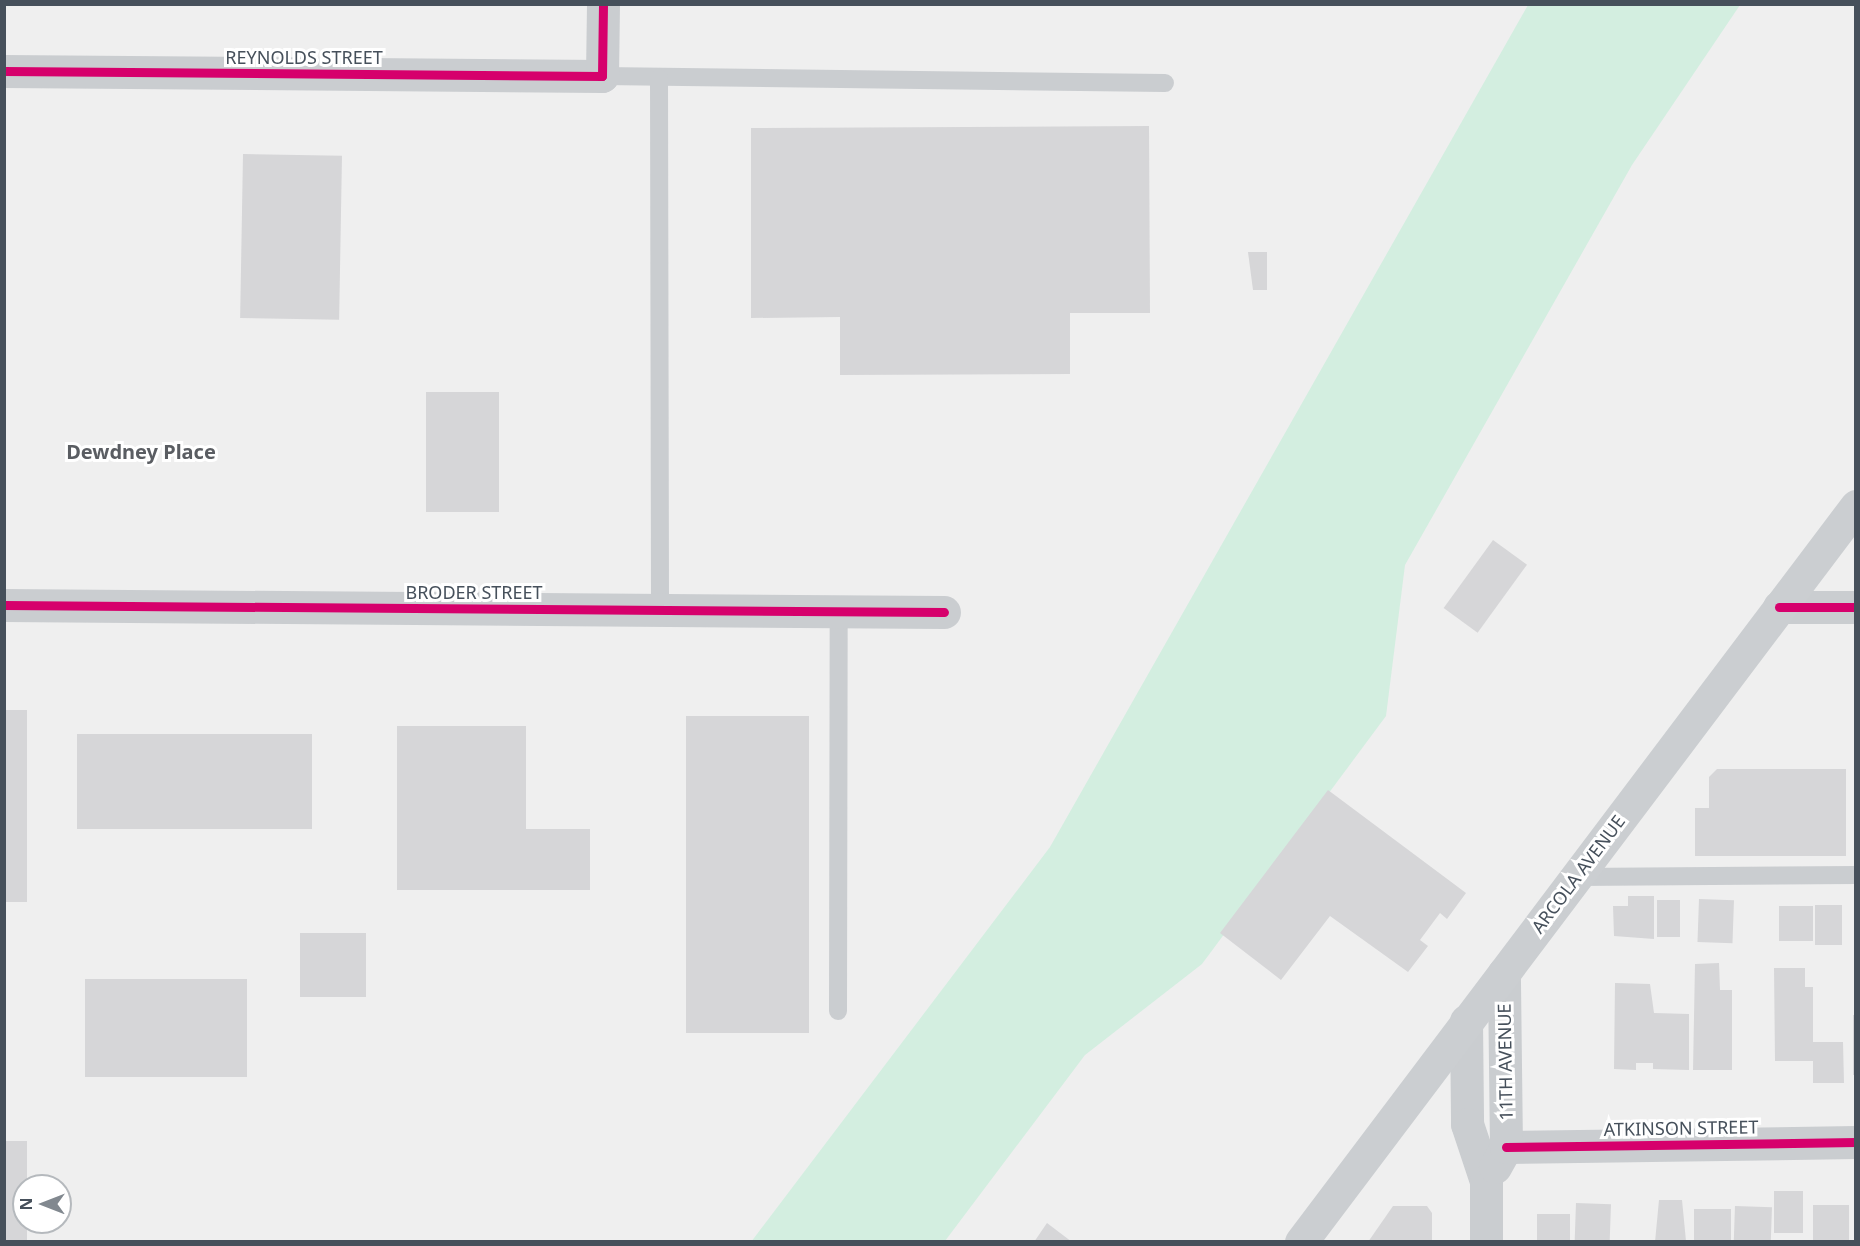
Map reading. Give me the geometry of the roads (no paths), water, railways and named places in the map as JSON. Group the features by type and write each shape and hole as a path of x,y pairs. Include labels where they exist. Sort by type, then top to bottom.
{"main road":[{"name":"ARCOLA AVENUE","path":"1301,1242 1856,506"}],"street":[{"path":"602,76 603,4"},
{"name":"REYNOLDS STREET","path":"4,71 602,76"},
{"name":"BRODER STREET","path":"4,605 944,612"},
{"path":"1779,607 1856,607"},
{"name":"11TH AVENUE","path":"1486,1181 1506,1147 1504,973"},
{"path":"1466,1021 1467,1124 1486,1181 1486,1242"},
{"name":"ATKINSON STREET","path":"1506,1147 1856,1142"}],"lane":[{"path":"602,76 1165,83"},
{"path":"659,78 660,609"},
{"path":"838,1011 839,611"},
{"path":"1575,877 1856,875"}],"district":[{"name":"Dewdney Place","path":"141,451"}]}
